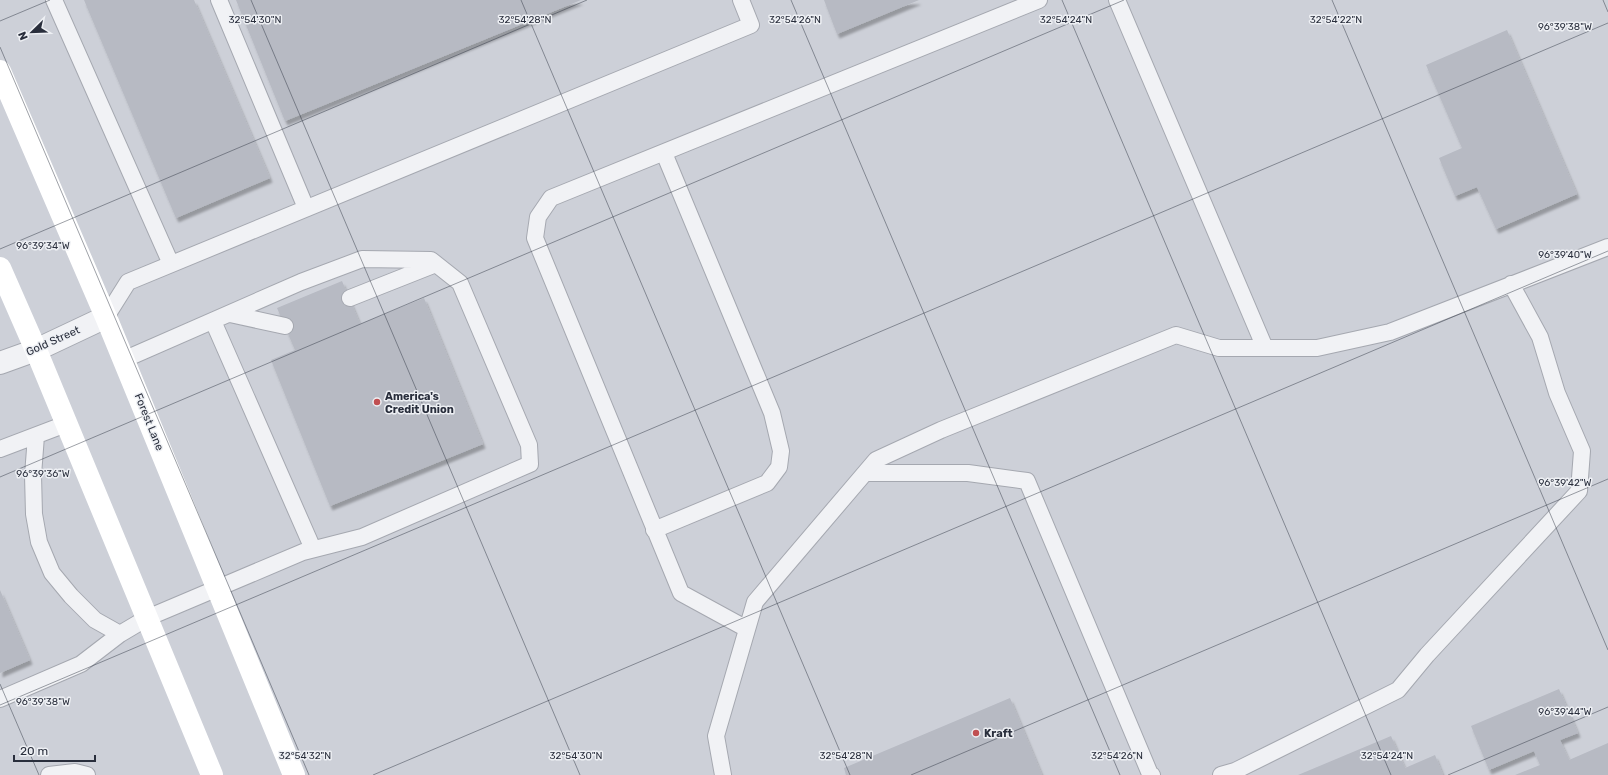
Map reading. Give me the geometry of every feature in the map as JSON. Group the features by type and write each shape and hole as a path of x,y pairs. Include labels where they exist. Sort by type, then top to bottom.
{"main road":[{"name":"Forest Lane","path":"0,71 106,317 294,775"},
{"path":"0,268 36,350 212,775"}],"street":[{"name":"Gold Street","path":"0,364 36,350 106,317"}],"lane":[{"path":"54,0 171,264"},
{"path":"219,0 306,208"},
{"path":"106,317 128,282 751,24 741,0"},
{"path":"747,629 681,593 535,238 538,217 551,198 1038,0"},
{"path":"1117,0 1265,348"},
{"path":"654,530 767,483 779,467 781,451 772,414 664,152"},
{"path":"723,775 716,736 755,602 876,460 941,430 1176,335 1218,348 1317,348 1390,332 1608,247"},
{"path":"0,699 81,664 120,634 147,618 303,552 362,537 530,464 529,445 460,282 431,260 362,259 301,282 123,360"},
{"path":"350,298 436,264"},
{"path":"1221,775 1235,771 1398,690 1427,655 1579,491 1582,451 1557,393 1540,337 1511,284"},
{"path":"230,314 285,326"},
{"path":"213,321 313,550"},
{"path":"0,449 66,424"},
{"path":"36,436 33,475 34,514 39,542 52,572 71,596 95,620 120,634"},
{"path":"865,473 968,473 1027,481 1144,760 1150,774 1152,775"},
{"path":"49,775 74,772 87,775"}],"shaded area":[{"path":"0,0 1608,0 1608,775 0,775"}],"building":[{"path":"84,0 194,0 270,178 176,218"},
{"path":"236,0 581,0 285,121"},
{"path":"824,0 919,0 837,34"},
{"path":"1507,30 1577,194 1496,229 1477,187 1455,196 1439,158 1462,148 1426,65"},
{"name":"America's Credit Union","path":"342,281 360,324 424,298 483,444 330,506 271,360 295,350 277,308"},
{"path":"0,590 30,660 0,673"},
{"path":"1559,689 1578,733 1560,740 1569,760 1608,743 1608,775 1515,775 1540,765 1534,751 1489,770 1471,726"},
{"name":"Kraft","path":"1010,698 1042,775 846,775 844,768"},
{"path":"1391,736 1405,768 1435,755 1443,775 1298,775"}],"place":[{"name":"America's Credit Union","path":"377,402"},
{"name":"Kraft","path":"976,733"}]}
